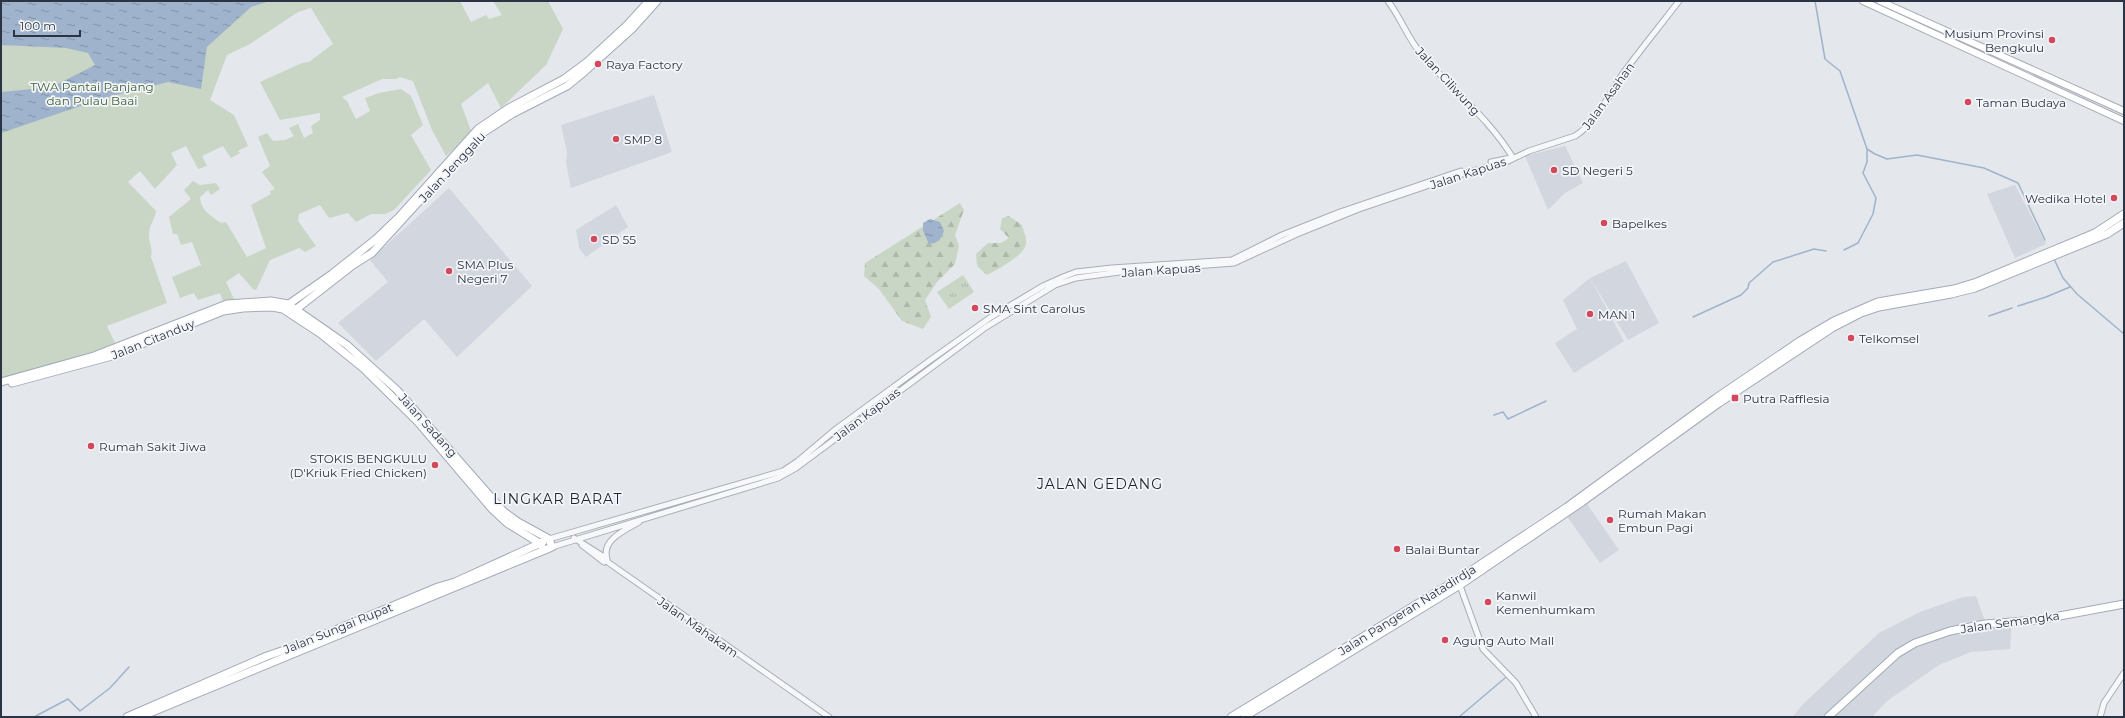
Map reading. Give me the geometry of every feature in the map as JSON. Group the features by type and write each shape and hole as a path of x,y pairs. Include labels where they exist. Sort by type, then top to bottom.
{"main road":[{"name":"Jalan Jenggalu","path":"285,306 332,274 376,239 399,217 478,129 508,108 564,79 587,62 627,26 650,1"},
{"name":"Jalan Jenggalu","path":"294,312 353,265 372,253 484,132 512,114 567,86 632,29 657,1"},
{"path":"1863,1 2124,121"},
{"path":"1880,1 2124,111"},
{"path":"2034,79 2040,73"},
{"path":"1771,365 1800,341 1862,307 1878,302 1954,289 1976,282 2095,234 2124,214"},
{"path":"1771,365 1860,313 1897,303 1932,298 1975,288 2107,234 2124,223"},
{"name":"Jalan Citanduy","path":"1,382 94,356 227,304 270,301 285,306 294,312 303,321 348,355 418,422 497,514 542,547"},
{"name":"Jalan Citanduy","path":"1,387 112,356 223,311 285,306"},
{"name":"Jalan Sadang","path":"294,312 347,345 396,390 504,512 550,543"},
{"name":"Jalan Pangeran Natadirdja","path":"1244,717 1459,582 1582,502 1718,401 1771,365"},
{"name":"Jalan Sungai Rupat","path":"140,717 550,543"},
{"name":"Jalan Pangeran Natadirdja","path":"1231,717 1459,582"},
{"name":"Jalan Semangka","path":"1828,717 1898,653 1915,643 1950,631 1985,624 2038,620 2124,604"},
{"name":"Jalan Sungai Rupat","path":"127,717 267,656 344,630"}],"street":[{"name":"Jalan Ciliwung","path":"1388,1 1421,55 1480,115 1504,144 1513,158"},
{"name":"Jalan Asahan","path":"1513,158 1529,151 1551,145 1582,132 1679,1"},
{"name":"Jalan Kapuas","path":"550,543 574,539 645,518 686,502 782,471 798,461 836,429 991,317 1043,286 1063,277 1076,272 1112,268 1232,260 1297,232 1441,177 1504,158 1513,158"},
{"name":"Jalan Kapuas","path":"550,543 572,533 778,478 796,468 986,327 1056,285 1076,278 1127,271 1234,263 1297,232"},
{"path":"926,363 930,369"},
{"path":"608,561 606,551 614,538 645,518"},
{"path":"572,533 574,539"},
{"name":"Jalan Mahakam","path":"574,539 582,544 585,549 608,561 829,717"},
{"path":"1459,582 1483,649 1516,683 1536,717"},
{"path":"2100,717 2104,702 2124,673"}],"shaded area":[{"name":"SMP 8","path":"654,95 672,152 571,188 566,163 567,152 561,125"},
{"name":"SD Negeri 5","path":"1565,146 1583,183 1565,193 1548,210 1525,156"},
{"path":"2015,185 2046,244 2015,258 1987,194"},
{"name":"SMA Plus Negeri 7","path":"449,188 532,286 457,357 424,319 376,361 338,323 388,282 370,260"},
{"name":"SD 55","path":"616,205 628,227 586,257 579,248 576,230"},
{"path":"1626,261 1659,323 1628,340 1590,278"},
{"name":"MAN 1","path":"1590,278 1624,341 1574,373 1555,343 1577,329 1563,300"},
{"path":"1585,501 1619,550 1600,563 1566,515"},
{"path":"1976,596 1985,621 1967,622 1929,636 1901,652 1830,717 1793,717 1801,706 1879,633 1920,612 1963,597"},
{"path":"2012,619 2010,649 1971,652 1939,665 1887,701 1872,717 1833,717 1901,653 1930,637 1968,623"}],"green space":[{"name":"TWA Pantai Panjang dan Pulau Baai","path":"1,1 460,1 471,22 486,15 489,19 502,15 493,1 548,1 563,29 546,65 501,108 488,83 461,104 472,133 446,156 432,130 413,81 400,77 396,79 382,79 342,97 347,101 356,119 370,111 365,98 379,93 401,89 411,96 423,125 411,135 431,170 394,210 385,214 371,214 356,222 348,213 329,218 320,205 299,214 298,221 316,246 305,252 299,248 270,260 256,290 253,289 239,273 226,282 235,301 224,304 220,293 198,300 194,293 180,298 172,277 201,265 192,242 181,245 177,234 173,234 169,217 191,199 184,190 193,181 200,185 216,183 220,189 211,195 208,190 200,197 204,209 221,223 226,222 247,257 266,248 251,205 271,194 270,191 275,189 262,172 270,166 258,137 267,133 273,141 285,140 294,136 289,128 298,124 304,138 313,133 311,126 320,120 320,113 280,120 260,82 302,63 309,62 333,44 311,8 298,12 250,44 227,55 210,100 234,115 248,146 238,151 240,153 231,158 223,146 202,156 207,166 198,169 186,146 171,153 177,165 155,189 140,171 128,182 156,211 149,231 152,251 151,257 167,303 107,326 116,345 1,379"},
{"path":"960,203 964,210 955,235 959,246 955,264 937,282 925,300 931,317 923,329 902,321 879,289 864,276 865,263"},
{"path":"1009,216 1022,225 1026,244 1021,253 1010,262 987,275 977,266 976,254 988,243 1001,243 1009,238 1000,229 1002,218"},
{"path":"963,275 974,292 949,309 937,292"}],"water":[{"path":"1,1 269,1 251,7 207,47 201,89 168,82 104,98 1,133 1,92 52,87 95,65 88,53 66,48 1,45"},
{"path":"930,219 940,222 944,231 939,240 935,243 929,244 923,231 923,223"}],"waterway":[{"path":"1815,1 1825,59 1840,71 1867,149 1887,159 1917,155 1984,168 2018,183 2045,240"},
{"path":"1844,250 1858,243 1873,214 1876,198 1863,173 1867,162 1867,149"},
{"path":"1693,317 1741,295 1748,288 1749,283 1773,262 1814,249 1826,251"},
{"path":"2054,259 2063,278 2077,294 2124,334"},
{"path":"2018,306 2070,287"},
{"path":"1989,316 2012,308"},
{"path":"1494,415 1503,412 1508,419 1546,401"},
{"path":"34,717 68,699 80,711 110,688 129,667"},
{"path":"1459,717 1505,678"}],"place":[{"name":"Musium Provinsi Bengkulu","path":"2052,40"},
{"name":"Raya Factory","path":"598,64"},
{"name":"Taman Budaya","path":"1968,102"},
{"name":"SMP 8","path":"616,139"},
{"name":"SD Negeri 5","path":"1554,170"},
{"name":"Wedika Hotel","path":"2114,198"},
{"name":"Bapelkes","path":"1604,223"},
{"name":"SD 55","path":"594,239"},
{"name":"SMA Plus Negeri 7","path":"449,271"},
{"name":"SMA Sint Carolus","path":"975,308"},
{"name":"MAN 1","path":"1590,314"},
{"name":"Telkomsel","path":"1851,338"},
{"name":"Putra Rafflesia","path":"1735,398"},
{"name":"Rumah Sakit Jiwa","path":"91,446"},
{"name":"STOKIS BENGKULU (D'Kriuk Fried Chicken)","path":"435,465"},
{"name":"Rumah Makan Embun Pagi","path":"1610,520"},
{"name":"Balai Buntar","path":"1397,549"},
{"name":"Kanwil Kemenhumkam","path":"1488,602"},
{"name":"Agung Auto Mall","path":"1445,640"}],"district":[{"name":"JALAN GEDANG","path":"1100,484"},
{"name":"LINGKAR BARAT","path":"558,499"}]}
